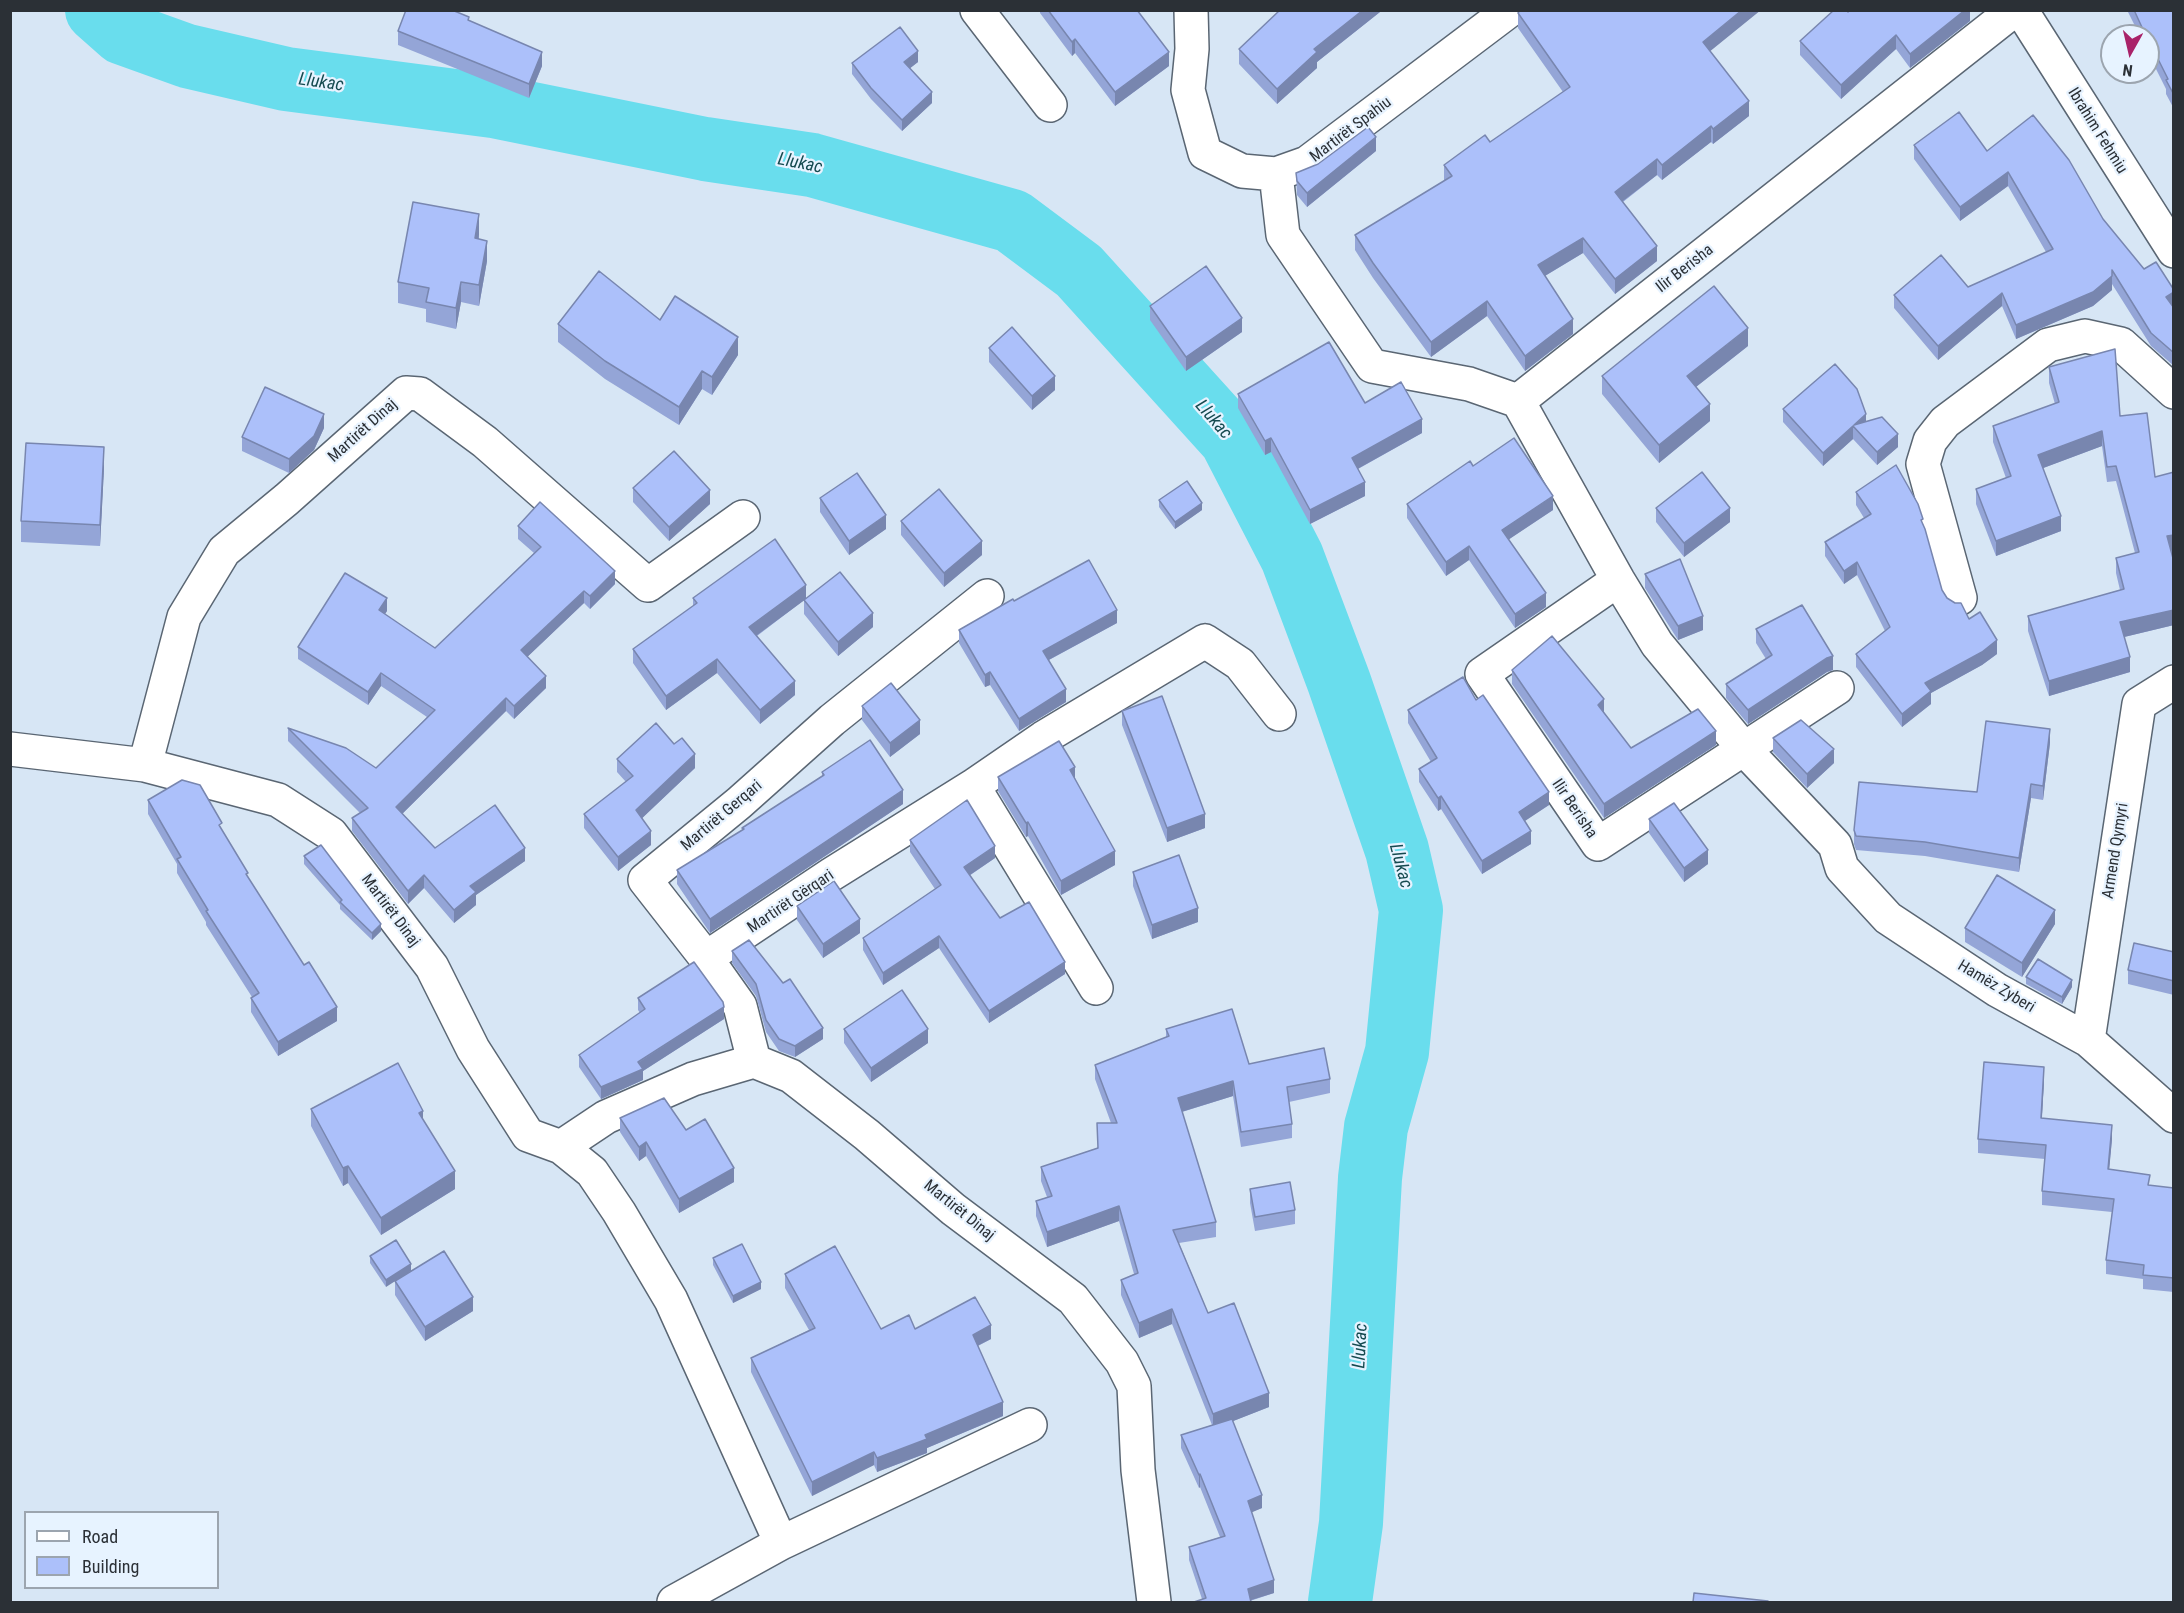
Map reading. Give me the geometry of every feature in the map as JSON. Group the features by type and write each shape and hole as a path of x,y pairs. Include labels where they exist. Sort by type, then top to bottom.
{"street":[{"path":"977,10 1050,105"},
{"name":"Martirët Spahiu","path":"1191,10 1192,49 1188,90 1205,153 1242,171 1276,174 1307,163 1510,10"},
{"name":"Ilir Berisha","path":"1518,401 2014,10"},
{"name":"Ibrahim Fehmiu","path":"2021,10 2174,251"},
{"path":"1276,174 1283,235 1372,366 1469,384 1518,401 1618,580 1657,644 1744,749"},
{"path":"1960,598 1923,464 1930,441 1945,422 2048,345 2085,336 2121,344 2174,392"},
{"name":"Martirët Dinaj","path":"145,765 184,617 224,551 287,499 406,393 420,394 485,442 648,585 743,517"},
{"name":"Ilir Berisha","path":"1618,580 1482,674 1598,844 1837,688"},
{"name":"Martirët Gerqari","path":"706,958 645,880 739,803 873,686 987,596"},
{"name":"Martirët Gërqari","path":"706,958 832,874 973,786 1043,738 1205,641 1240,664 1279,714"},
{"name":"Armend Qymyri","path":"2088,1040 2139,704 2174,682"},
{"name":"Martirët Dinaj","path":"10,749 145,765 278,800 331,834 432,966 473,1049 528,1135 561,1147 592,1172 619,1212 671,1300 781,1543"},
{"name":"Hamëz Zyberi","path":"1744,749 1835,844 1842,868 1888,918 1997,990 2088,1040 2174,1116"},
{"path":"973,786 1096,988"},
{"path":"561,1147 617,1112 693,1079 754,1061 740,1006 706,958"},
{"name":"Martirët Dinaj","path":"754,1061 791,1076 867,1135 953,1209 1073,1299 1122,1362 1134,1386 1138,1470 1154,1602"},
{"path":"674,1602 781,1543 1030,1425"}],"building":[{"path":"406,10 452,10 469,17 468,20 542,52 529,84 398,31"},
{"path":"1048,10 1137,10 1169,52 1115,92 1075,39 1072,42"},
{"path":"1280,10 1363,10 1314,49 1317,52 1277,89 1239,49"},
{"path":"1520,10 1742,10 1703,42 1749,101 1713,129 1711,126 1662,165 1657,159 1615,192 1657,246 1615,279 1583,238 1538,265 1573,319 1525,356 1487,301 1431,342 1355,235 1452,176 1444,165 1485,135 1490,142 1570,87 1518,13"},
{"path":"1834,10 1848,12 1850,10 1965,10 1910,54 1896,35 1841,85 1800,41"},
{"path":"2134,10 2174,10 2174,95 2160,63 2160,24 2140,24"},
{"path":"900,27 918,51 904,62 932,92 902,120 871,88 852,63"},
{"path":"1959,112 1987,151 2033,115 2069,160 2103,219 2144,269 2156,262 2174,290 2166,297 2174,308 2174,353 2151,333 2112,270 2112,276 2093,292 2016,325 2002,293 1938,346 1894,295 1941,255 1968,287 2053,249 2008,172 1960,207 1914,145"},
{"path":"1368,127 1376,137 1307,193 1297,181 1296,173 1318,164"},
{"path":"413,202 479,214 475,238 487,241 479,285 461,282 456,308 426,302 429,288 398,282"},
{"path":"1206,266 1242,318 1186,357 1150,306"},
{"path":"599,271 660,320 675,296 738,337 712,377 702,371 679,407 605,361 558,324"},
{"path":"1714,286 1748,328 1687,376 1710,404 1659,445 1602,376"},
{"path":"1012,327 1055,376 1032,396 989,348"},
{"path":"1329,342 1365,403 1401,382 1422,419 1352,458 1365,482 1310,510 1271,438 1265,441 1238,394"},
{"path":"2115,349 2120,416 2147,413 2155,477 2174,472 2174,535 2167,536 2174,562 2174,610 2120,622 2130,657 2049,681 2028,616 2124,589 2116,558 2139,552 2116,466 2107,467 2102,431 2038,455 2061,516 1996,541 1976,489 2011,476 1993,426 2059,402 2049,367"},
{"path":"1835,364 1857,389 1866,414 1854,425 1882,417 1898,434 1877,452 1853,426 1823,453 1783,409"},
{"path":"265,387 324,414 314,436 289,459 242,437"},
{"path":"1514,438 1553,496 1502,530 1546,593 1515,614 1469,546 1446,562 1407,504 1470,461 1473,466"},
{"path":"26,443 104,447 100,525 21,521"},
{"path":"674,451 710,490 669,527 633,488"},
{"path":"1896,465 1918,504 1942,590 1947,598 1955,603 1961,603 1969,619 1980,612 1997,640 1982,652 1925,683 1931,691 1902,714 1856,654 1890,627 1857,562 1844,571 1825,542 1871,514 1856,492"},
{"path":"1702,472 1730,508 1684,543 1656,508"},
{"path":"857,473 886,515 849,541 820,498"},
{"path":"1187,481 1202,503 1175,522 1159,500"},
{"path":"939,489 982,541 944,573 901,521"},
{"path":"540,502 615,571 590,596 584,591 521,650 546,676 514,706 506,698 396,807 435,848 495,805 525,848 470,886 476,892 454,910 424,875 408,891 352,818 368,808 288,728 346,748 376,768 435,710 381,673 368,692 298,647 345,573 387,598 379,610 435,648 541,547 518,526"},
{"path":"775,539 806,585 749,627 795,681 760,710 717,659 666,696 633,649 697,603 693,598"},
{"path":"1680,559 1703,616 1678,626 1645,574"},
{"path":"1089,560 1117,610 1043,651 1066,689 1019,719 990,672 985,675 959,630"},
{"path":"840,572 873,613 838,642 804,600"},
{"path":"1802,605 1833,656 1748,710 1726,684 1772,655 1756,629"},
{"path":"1552,636 1604,699 1598,705 1631,748 1698,709 1716,731 1604,804 1512,670"},
{"path":"1463,677 1476,700 1483,695 1549,792 1519,812 1531,831 1482,861 1441,796 1438,798 1419,769 1437,758 1408,710"},
{"path":"891,683 920,720 890,743 862,706"},
{"path":"1162,696 1205,814 1167,828 1122,711"},
{"path":"1801,720 1834,749 1807,774 1773,738"},
{"path":"1986,721 2050,729 2043,786 2031,784 2019,858 1925,842 1856,836 1854,830 1859,782 1977,792"},
{"path":"656,723 674,744 682,738 695,754 636,810 651,831 618,857 584,814 633,776 617,759"},
{"path":"870,740 903,790 710,919 677,870 744,829 742,828 824,775 822,772"},
{"path":"1059,741 1075,767 1070,770 1115,851 1061,881 1028,822 1026,823 998,777"},
{"path":"182,780 200,785 222,823 219,825 248,873 246,874 304,965 309,962 337,1007 278,1042 251,998 259,993 206,911 208,910 177,859 181,857 148,800"},
{"path":"967,800 995,846 964,867 1000,918 1029,902 1065,962 989,1011 939,936 883,973 863,938 941,885 910,840"},
{"path":"1674,803 1708,850 1684,868 1649,819"},
{"path":"321,845 381,924 372,933 340,902 342,900 304,856"},
{"path":"1179,855 1198,908 1152,925 1133,872"},
{"path":"1997,875 2055,910 2022,963 1965,928"},
{"path":"834,881 860,919 823,944 797,906"},
{"path":"749,940 783,983 790,979 823,1028 795,1046 779,1039 766,1020 756,984 732,951"},
{"path":"2134,943 2174,952 2174,981 2128,970"},
{"path":"2038,959 2072,980 2062,997 2026,977"},
{"path":"694,962 723,1002 724,1007 638,1062 643,1069 601,1087 579,1055 645,1009 638,998"},
{"path":"902,990 928,1029 871,1068 844,1029"},
{"path":"1232,1009 1249,1064 1324,1048 1330,1079 1287,1087 1292,1124 1241,1132 1233,1081 1178,1098 1216,1222 1173,1230 1208,1313 1234,1303 1269,1393 1213,1414 1172,1309 1139,1323 1121,1280 1138,1273 1119,1206 1047,1232 1036,1201 1052,1196 1041,1167 1098,1148 1097,1123 1117,1123 1095,1065 1169,1036 1166,1029"},
{"path":"1984,1062 2044,1067 2041,1118 2112,1125 2108,1169 2150,1175 2148,1185 2174,1188 2174,1278 2143,1275 2144,1265 2106,1260 2114,1199 2042,1191 2046,1145 1978,1139"},
{"path":"398,1063 423,1111 419,1113 455,1171 381,1218 348,1166 343,1168 311,1109"},
{"path":"664,1098 686,1130 705,1119 734,1168 679,1199 646,1142 639,1147 620,1118"},
{"path":"1290,1182 1295,1210 1255,1217 1250,1189"},
{"path":"396,1240 411,1264 386,1280 370,1256"},
{"path":"742,1244 761,1282 733,1296 713,1258"},
{"path":"835,1246 881,1329 909,1315 915,1329 975,1297 991,1325 973,1335 1003,1402 925,1435 927,1439 877,1458 874,1452 812,1482 751,1358 815,1328 785,1274"},
{"path":"444,1251 473,1297 425,1327 395,1281"},
{"path":"1232,1419 1262,1495 1248,1501 1274,1580 1248,1589 1251,1602 1194,1602 1206,1598 1189,1547 1225,1536 1200,1474 1181,1435"},
{"path":"1694,1593 1768,1601 1768,1602 1693,1602"}],"waterway":[{"name":"Llukac","path":"97,10 123,33 187,56 286,79 493,106 705,149 812,165 1012,221 1079,271 1231,439 1292,557 1339,682 1397,850 1411,910 1397,1052 1376,1127 1370,1178 1351,1523 1340,1602"}]}
